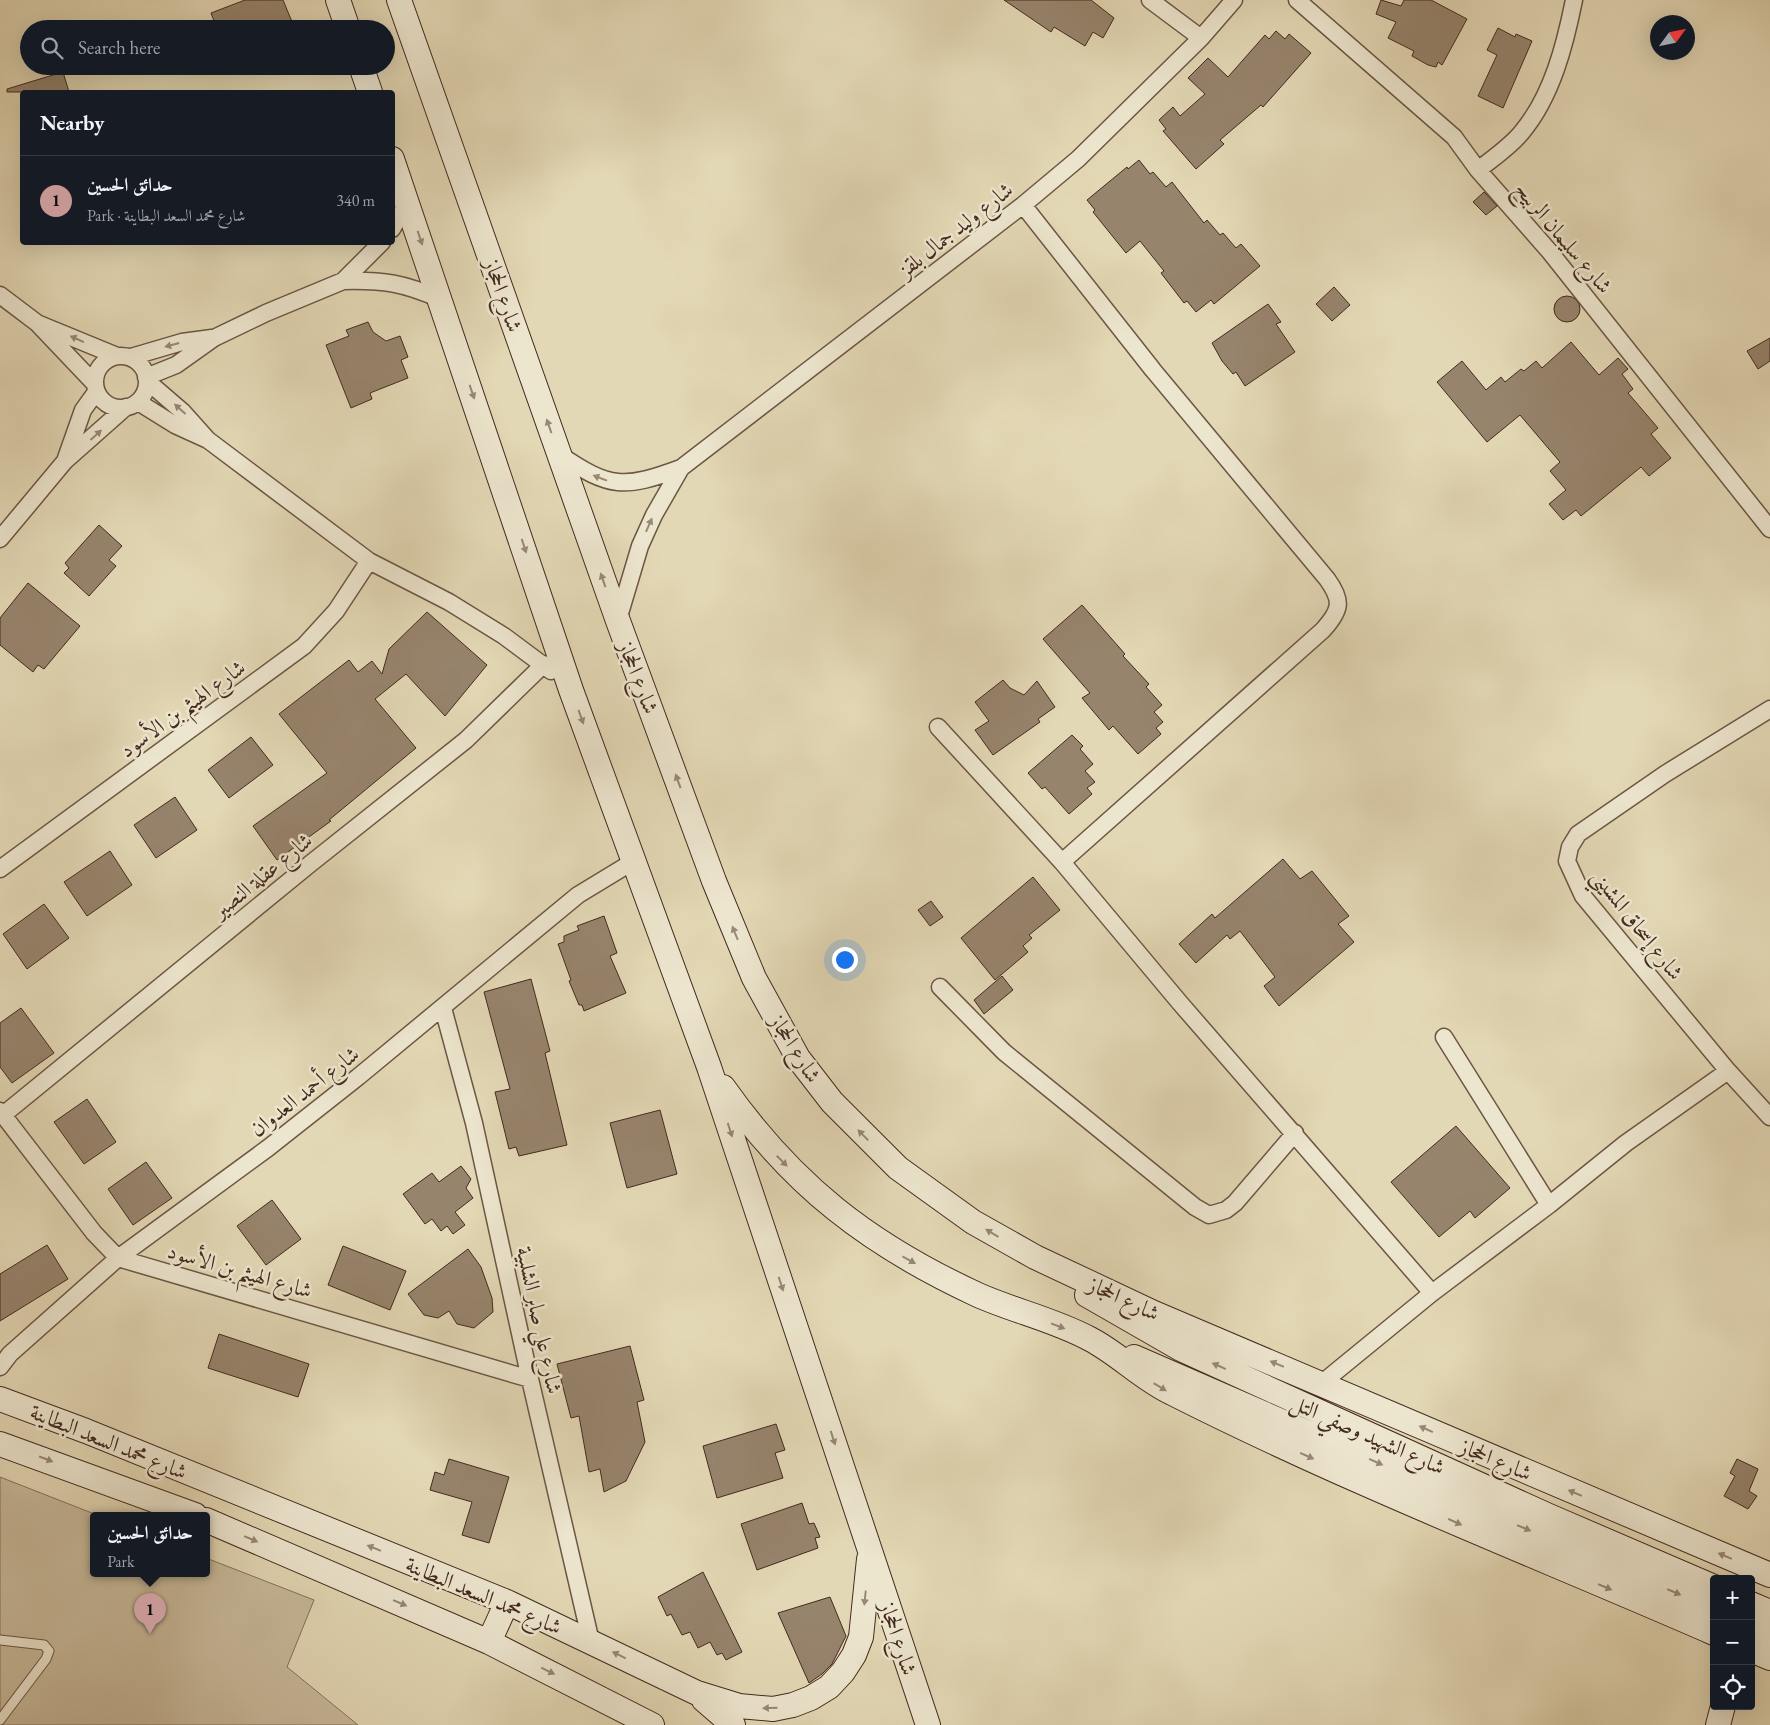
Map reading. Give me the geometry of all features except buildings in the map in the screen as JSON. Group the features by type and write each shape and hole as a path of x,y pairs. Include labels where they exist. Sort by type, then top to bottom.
{"main road":[{"path":"338,0 345,20"},
{"name":"شارع الحجاز","path":"399,0 618,621 714,881 754,978 798,1058 844,1115 898,1168 973,1222 1035,1257 1154,1313 1770,1575"},
{"path":"364,75 369,90"},
{"name":"شارع الحجاز","path":"395,168 571,690 709,1067 928,1725"},
{"name":"شارع الحجاز","path":"709,1067 777,1157 844,1217 885,1246 980,1296 1091,1339 1148,1379 1194,1404 1515,1549 1710,1629"},
{"name":"شارع الشهيد وصفي التل","path":"1035,1257 1083,1293 1181,1349 1549,1516 1710,1585"},
{"name":"شارع الشهيد وصفي التل","path":"1091,1339 1283,1421 1710,1629"},
{"name":"شارع محمد السعد البطاينة","path":"0,1399 86,1431 507,1602 697,1693 739,1706 773,1709 793,1705 812,1698 828,1687 842,1672 854,1655 861,1636 870,1550"},
{"name":"شارع محمد السعد البطاينة","path":"0,1444 187,1512"},
{"name":"شارع محمد السعد البطاينة","path":"210,1522 489,1642 652,1725"},
{"path":"489,1642 507,1602"},
{"path":"1755,1606 1770,1612"},
{"path":"1755,1628 1770,1635"},
{"path":"1755,1652 1770,1658"},
{"path":"697,1693 733,1725"},
{"path":"1718,1725 1722,1710"}],"street":[{"path":"1150,0 1201,38"},
{"name":"شارع وليد جمال بلقز","path":"559,454 596,478 619,483 649,480 681,468 1023,205 1078,158 1201,38 1234,0"},
{"name":"شارع سليمان الربيح","path":"1297,0 1454,137 1478,170 1550,252 1770,528"},
{"path":"1478,170 1522,133 1535,114 1559,58 1574,0"},
{"path":"395,224 407,202"},
{"path":"1023,205 1153,370 1327,579 1336,591 1339,606 1333,619 1323,630 1062,862"},
{"path":"343,281 379,245"},
{"path":"147,379 176,365 214,338 266,313 343,281 373,280 401,283 440,299"},
{"path":"0,295 37,323 96,387 105,403 112,406 132,404 208,440"},
{"path":"37,323 138,362 147,379 183,412 208,440 369,561 449,602 504,636 544,664 571,690"},
{"path":"65,461 82,410 96,387 96,373 100,365 108,358 182,342 214,338"},
{"path":"0,539 65,461 143,396 147,379"},
{"name":"شارع وليد جمال بلقز","path":"618,621 644,538 681,468"},
{"name":"شارع الهيثم بن الأسود","path":"0,869 304,646 336,611 369,561"},
{"name":"شارع عقلة النصير","path":"2,1113 466,740 544,664"},
{"name":"شارع إسحاق المشيني","path":"1770,709 1665,774 1578,834 1570,847 1567,861 1583,896 1728,1071 1770,1117"},
{"path":"938,726 1062,862 1180,1003 1295,1133 1432,1293"},
{"name":"شارع أحمد العدوان","path":"2,1362 118,1258 268,1148 443,1008 578,895 634,861"},
{"path":"940,987 1004,1052 1194,1208 1209,1215 1226,1210 1235,1203 1295,1133"},
{"name":"شارع علي صابر الشلبية","path":"443,1008 474,1123 530,1379 591,1642"},
{"path":"1444,1037 1549,1205"},
{"path":"1322,1383 1432,1293 1549,1205 1650,1124 1728,1071"},
{"name":"شارع الهيثم بن الأسود","path":"2,1113 94,1233 118,1258 530,1379"}],"lane":[{"path":"0,1640 44,1645 49,1651 46,1659 0,1720"}],"shaded area":[{"path":"0,1477 90,1512 90,1577 210,1577 210,1560 314,1600 287,1667 358,1725 0,1725"}],"place":[{"name":"حدائق الحسين","path":"150,1634"}]}
